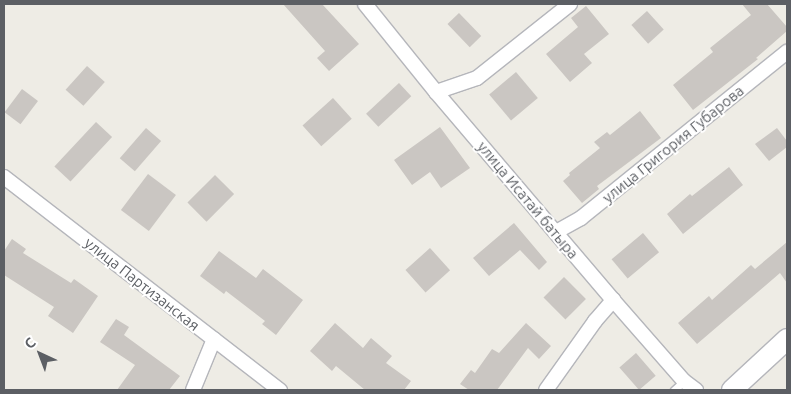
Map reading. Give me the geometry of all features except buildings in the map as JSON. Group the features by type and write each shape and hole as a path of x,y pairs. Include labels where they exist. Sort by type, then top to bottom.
{"street":[{"name":"улица Исатай батыра","path":"365,4 436,92 613,300 679,386 696,390"},
{"path":"436,92 477,78 570,4"},
{"name":"улица Григория Губарова","path":"556,232 581,218 787,52"},
{"name":"улица Партизанская","path":"4,177 280,390"},
{"path":"546,390 595,321 613,300"},
{"path":"193,390 214,339"},
{"path":"732,390 787,339"}]}
